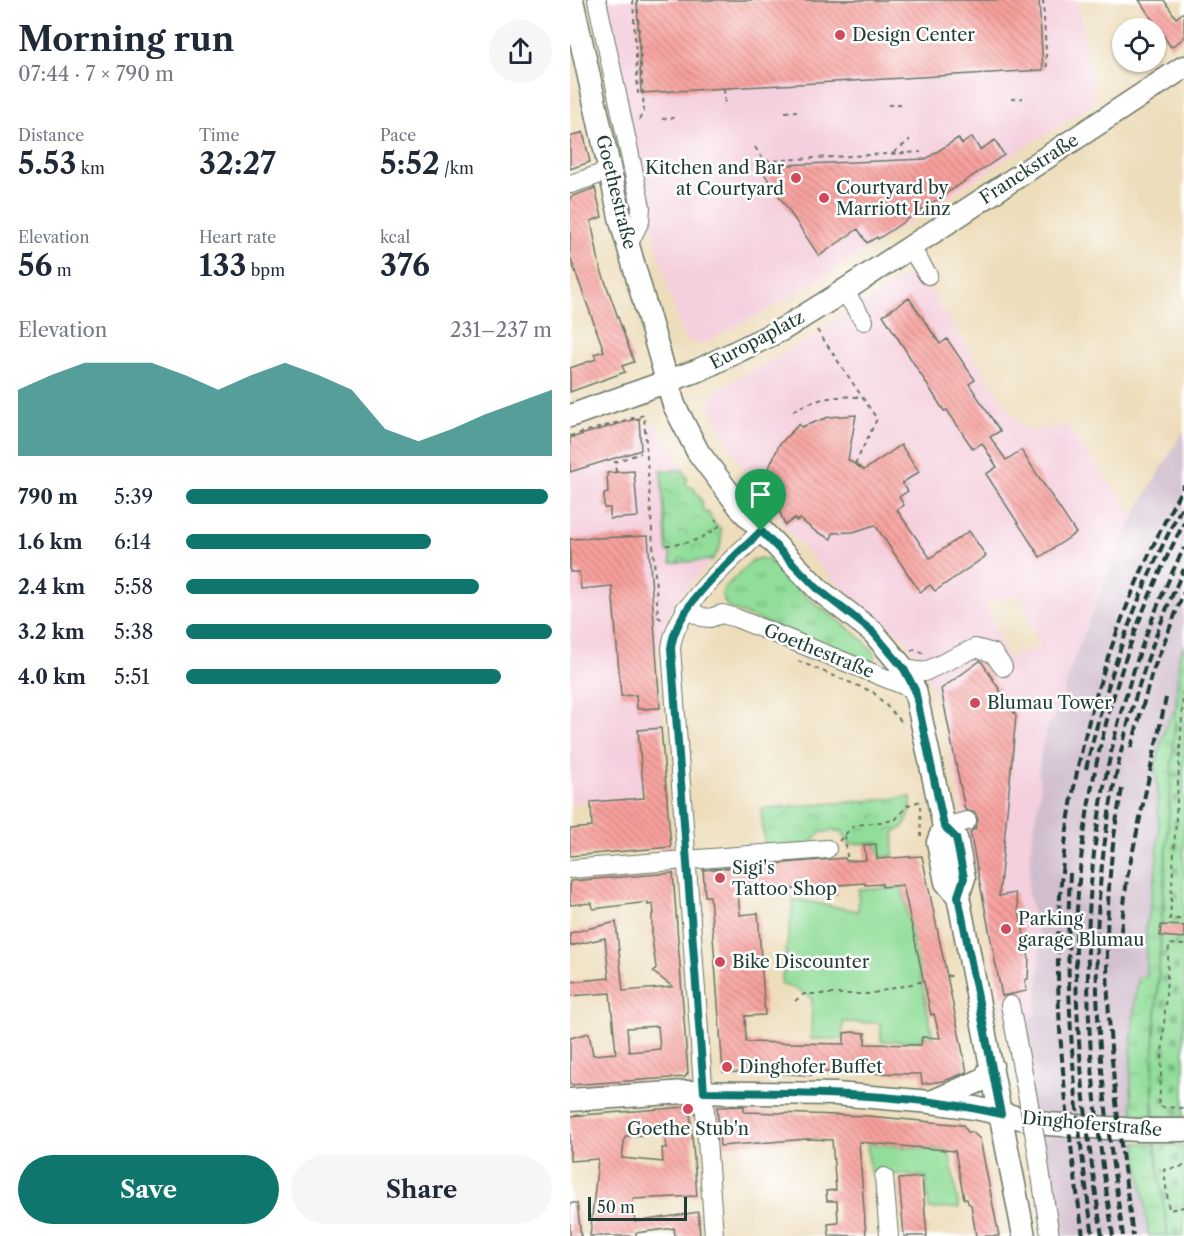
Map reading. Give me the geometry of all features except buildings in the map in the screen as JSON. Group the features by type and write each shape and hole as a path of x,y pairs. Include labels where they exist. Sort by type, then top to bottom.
{"main road":[{"name":"Goethestraße","path":"572,0 609,171 674,405 698,452 761,531 819,590 908,660 944,826 956,838 964,878 958,896 1024,1236"},
{"name":"Franckstraße","path":"843,291 1184,67"},
{"name":"Europaplatz","path":"570,416 699,370 783,329 843,291"},
{"path":"930,1102 984,1079 992,1066"},
{"name":"Dinghoferstraße","path":"570,1100 704,1092 836,1094 930,1102 1048,1124 1138,1130 1184,1130"}],"street":[{"path":"597,0 612,71 629,132 640,207 640,221 628,245"},
{"path":"584,59 612,71"},
{"path":"603,145 629,132"},
{"path":"571,184 609,171"},
{"path":"910,247 928,275"},
{"path":"843,291 864,321"},
{"path":"714,1236 670,658 675,627 685,609 761,531"},
{"path":"706,587 718,601 716,616"},
{"name":"Goethestraße","path":"685,609 695,615 716,616 915,690"},
{"path":"908,660 924,672 975,648 993,653 1003,667"},
{"path":"944,826 967,821"},
{"path":"570,869 827,849"},
{"path":"1010,1005 1029,1099 1050,1236"},
{"path":"884,1177 889,1236"}],"path":[{"path":"635,0 638,93"},
{"path":"629,132 644,111 635,0"},
{"path":"1043,0 1047,70"},
{"path":"724,88 725,105"},
{"path":"1011,99 1023,98"},
{"path":"888,105 900,104"},
{"path":"784,112 797,111"},
{"path":"662,119 674,118"},
{"path":"893,153 909,139"},
{"path":"755,147 764,161 921,152"},
{"path":"815,328 877,419 855,464"},
{"path":"793,411 814,401 861,395"},
{"path":"570,436 644,415 658,617 665,622"},
{"path":"616,472 615,462 641,453"},
{"path":"666,545 685,544 702,538 719,526 715,519"},
{"path":"908,660 915,649"},
{"path":"814,668 873,692 897,716"},
{"path":"1184,681 1182,754 1170,919 1184,919"},
{"path":"827,849 857,825 895,820 908,805 921,801 919,817 922,844"},
{"path":"845,835 847,857"},
{"path":"1184,945 1169,944 1159,1107 1184,1108"},
{"path":"947,976 952,975"},
{"path":"795,1002 804,994 869,994 924,981"},
{"path":"1184,1166 1164,1170 1169,1210 1184,1207"}],"shaded area":[{"path":"605,0 1078,0 1095,102 817,282 706,342 689,341 681,332 660,259"},
{"path":"916,269 1014,418 1028,431 1066,425 1134,516 1098,595 1071,666 1060,709 1046,728 1038,772 1041,786 1032,839 1028,893 1038,930 1040,963 1036,1013 1028,1021 1006,1022 944,723 938,700 924,672 924,667 904,638 831,578 788,530 739,463 710,408 711,396 718,389 782,355","holes":["1020,593 1040,648 1007,658 986,604"]},
{"path":"639,418 640,424 656,424 689,479 685,482 690,488 693,487 704,503 701,506 705,513 708,512 716,526 720,528 721,541 718,553 677,599 665,622 660,647 656,647 666,787 639,789 640,798 570,804 570,438"},
{"path":"1184,430 1184,644 1179,657 1176,707 1166,726 1156,763 1159,831 1156,869 1146,927 1146,977 1138,978 1132,1035 1131,1103 1149,1236 1043,1236 1006,1022 1028,1021 1036,1013 1040,963 1038,930 1028,893 1032,839 1041,786 1038,772 1043,743 1046,728 1060,709 1071,666 1114,559 1140,505"}],"green space":[{"path":"683,470 688,479 685,482 690,488 693,487 703,504 701,506 705,513 708,512 716,526 720,528 720,545 712,560 671,563 670,552 667,552 661,471"},
{"path":"760,558 774,565 802,593 864,641 875,654 874,659 869,663 728,608 722,596 723,589 752,561"},
{"path":"1184,644 1184,1117 1154,1116 1152,1083 1179,657"},
{"path":"1176,707 1161,925 1152,1116 1133,1114 1131,1046 1138,978 1146,976 1146,927 1156,869 1159,831 1156,763 1166,726"},
{"path":"911,797 908,818 903,827 894,833 893,856 880,857 876,843 849,844 842,831 821,832 808,846 765,850 761,809"},
{"path":"902,887 933,1037 921,1036 920,1041 881,1041 881,1023 843,1022 842,1039 811,1039 812,999 799,990 781,984 794,899 858,911 859,890"},
{"path":"1153,1116 1154,1116 1156,1144"},
{"path":"867,1143 949,1151 959,1208 929,1209 926,1177 870,1172"},
{"path":"1136,1143 1155,1144 1168,1236 1149,1236"},
{"path":"1156,1144 1184,1146 1184,1236 1168,1236"}],"railway":[{"path":"1083,1236 1065,1094 1058,988 1060,890 1067,830 1077,770 1110,653 1131,596 1184,485"},
{"path":"1086,769 1104,700 1126,633 1152,568 1184,503"},
{"path":"1102,1236 1078,1033 1076,951 1081,859 1097,760 1124,662 1162,568 1184,523"},
{"path":"1113,1236 1099,1138 1090,1040 1088,974 1093,864 1110,755 1124,702 1141,649 1184,548"},
{"path":"1123,1236 1100,1050 1097,975 1100,890 1112,796 1134,703 1148,658 1184,569"},
{"path":"1131,748 1152,673 1184,592"},
{"path":"1121,931 1127,878 1166,698"},
{"path":"1122,789 1113,844 1108,900 1107,956 1113,1069 1133,1236"},
{"path":"1070,873 1069,965 1072,1055 1093,1236"}],"place":[{"name":"Design Center","path":"840,35"},
{"name":"Kitchen and Bar at Courtyard","path":"796,178"},
{"name":"Courtyard by Marriott Linz","path":"824,198"},
{"name":"Blumau Tower","path":"975,703"},
{"name":"Sigi's Tattoo Shop","path":"720,878"},
{"name":"Parking garage Blumau","path":"1006,929"},
{"name":"Bike Discounter","path":"720,962"},
{"name":"Dinghofer Buffet","path":"727,1067"},
{"name":"Goethe Stub'n","path":"688,1109"}],"route":[{"path":"761,531 819,590 873,632 896,657 915,690 944,826 956,838 964,878 958,896 1001,1114 975,1108 871,1096 704,1092 670,658 672,637 685,609 761,531"}]}
